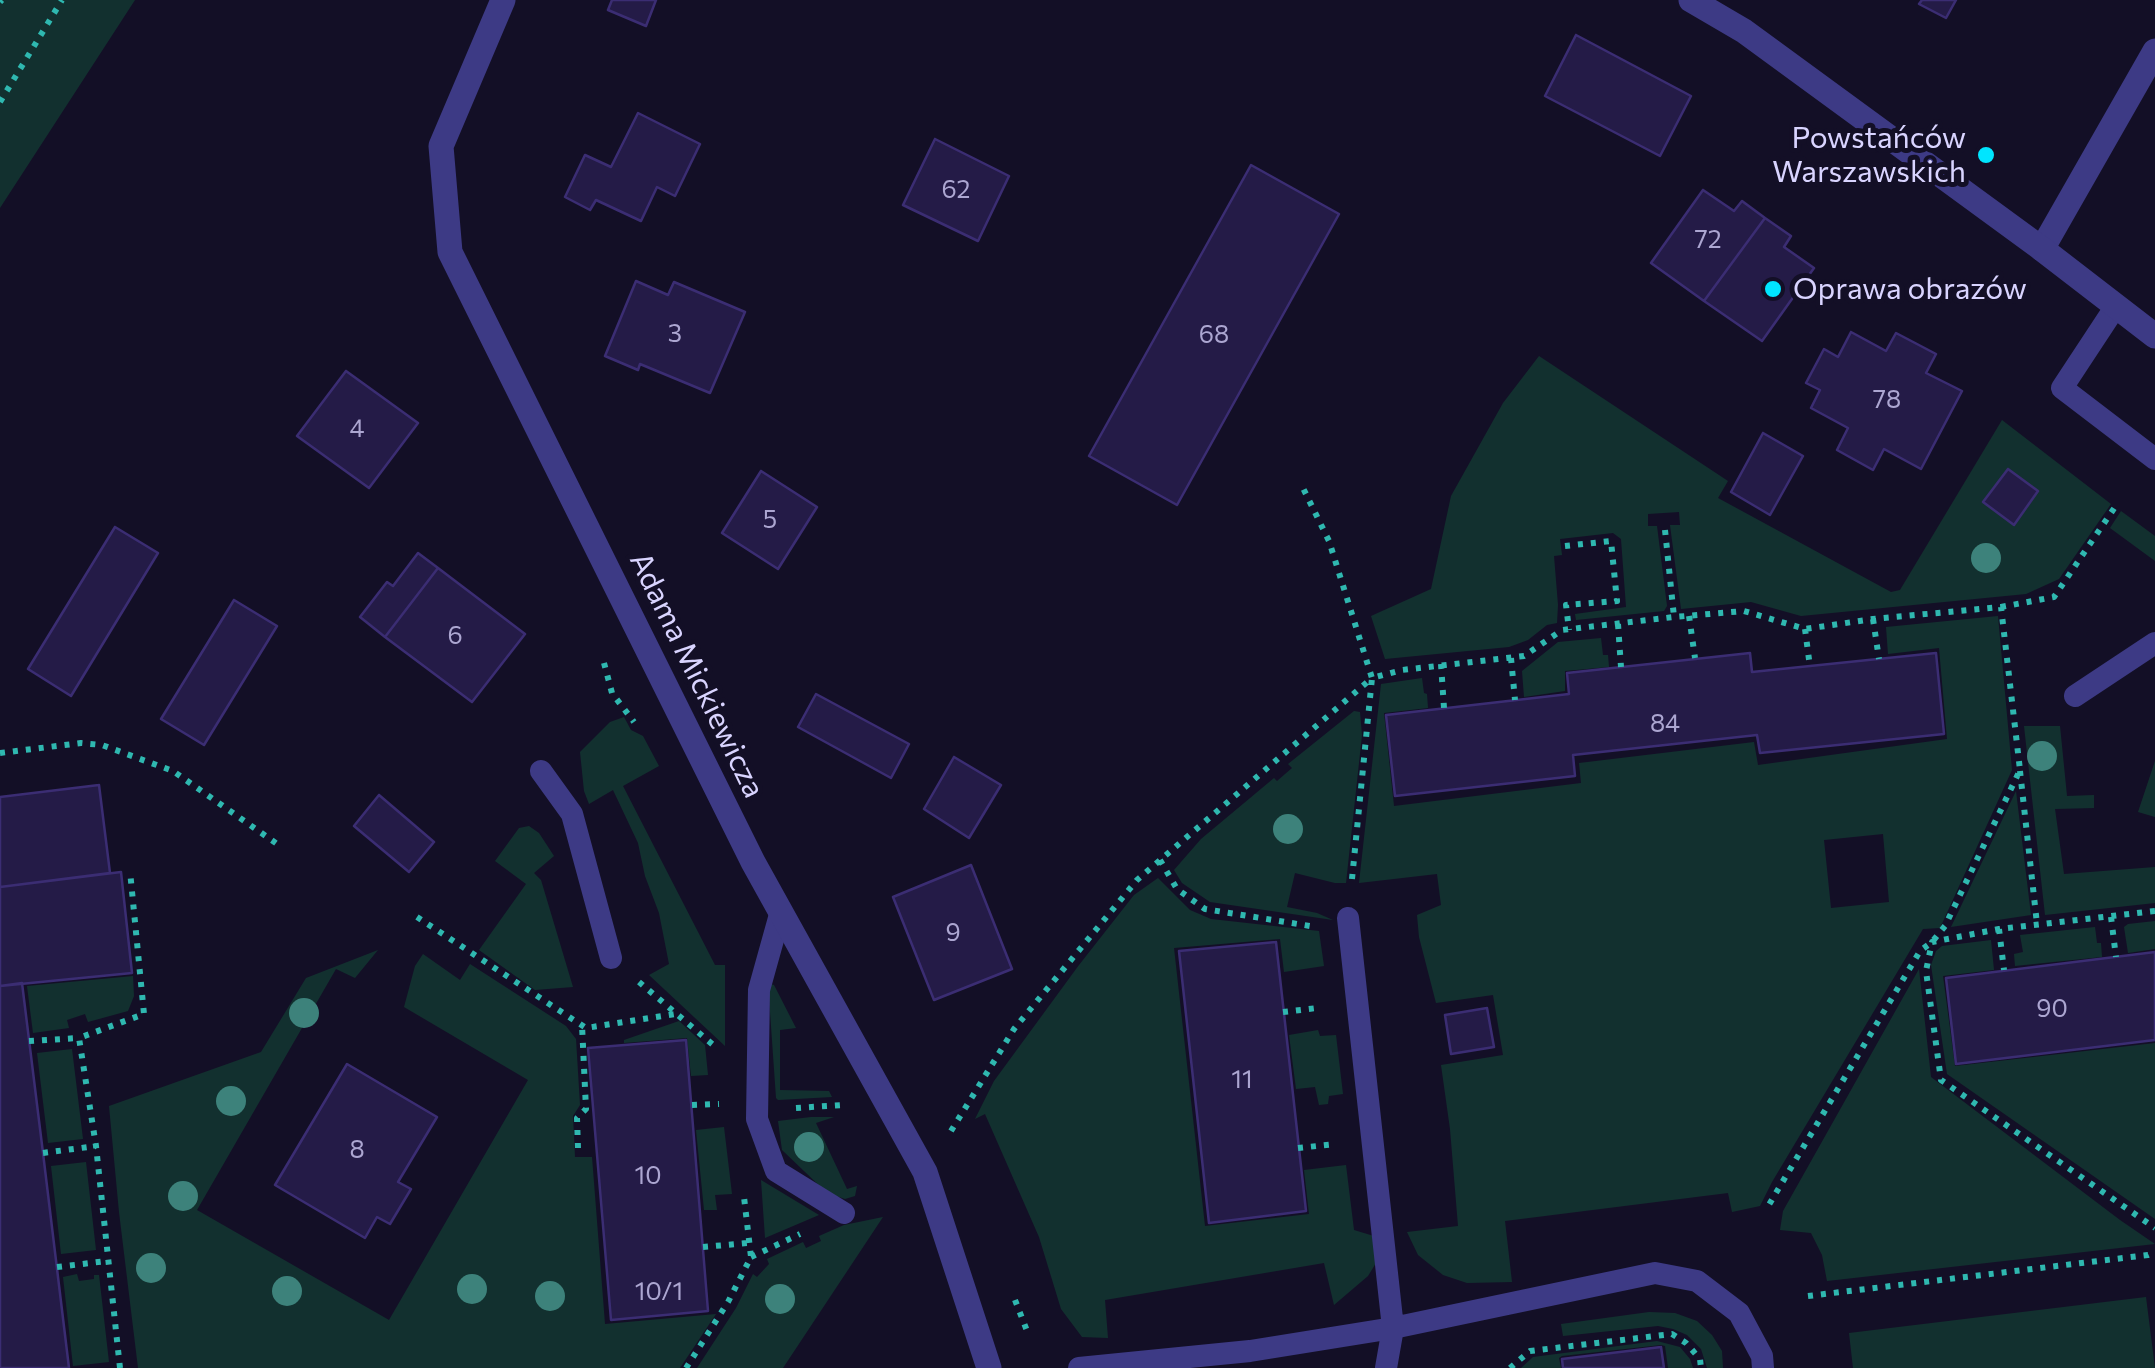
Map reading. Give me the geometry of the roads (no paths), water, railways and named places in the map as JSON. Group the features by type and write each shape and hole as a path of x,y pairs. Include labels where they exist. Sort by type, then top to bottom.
{"street":[{"name":"Adama Mickiewicza","path":"503,0 441,146 450,252 753,862 925,1172 989,1368"},
{"path":"1691,0 1744,31 2155,336"},
{"path":"2042,249 2155,51"}],"lane":[{"path":"2116,306 2062,388 2155,459"},
{"path":"2074,696 2155,643"},
{"path":"541,770 572,814 611,958"},
{"path":"780,911 759,990 757,1119 776,1171 844,1212"},
{"path":"1349,925 1392,1328 1386,1368"},
{"path":"1080,1368 1250,1351 1392,1328 1655,1274 1697,1281 1739,1312 1762,1356 1763,1368"}],"place":[{"name":"Powstańców Warszawskich","path":"1986,155"},
{"name":"Oprawa obrazów","path":"1773,289"}]}
